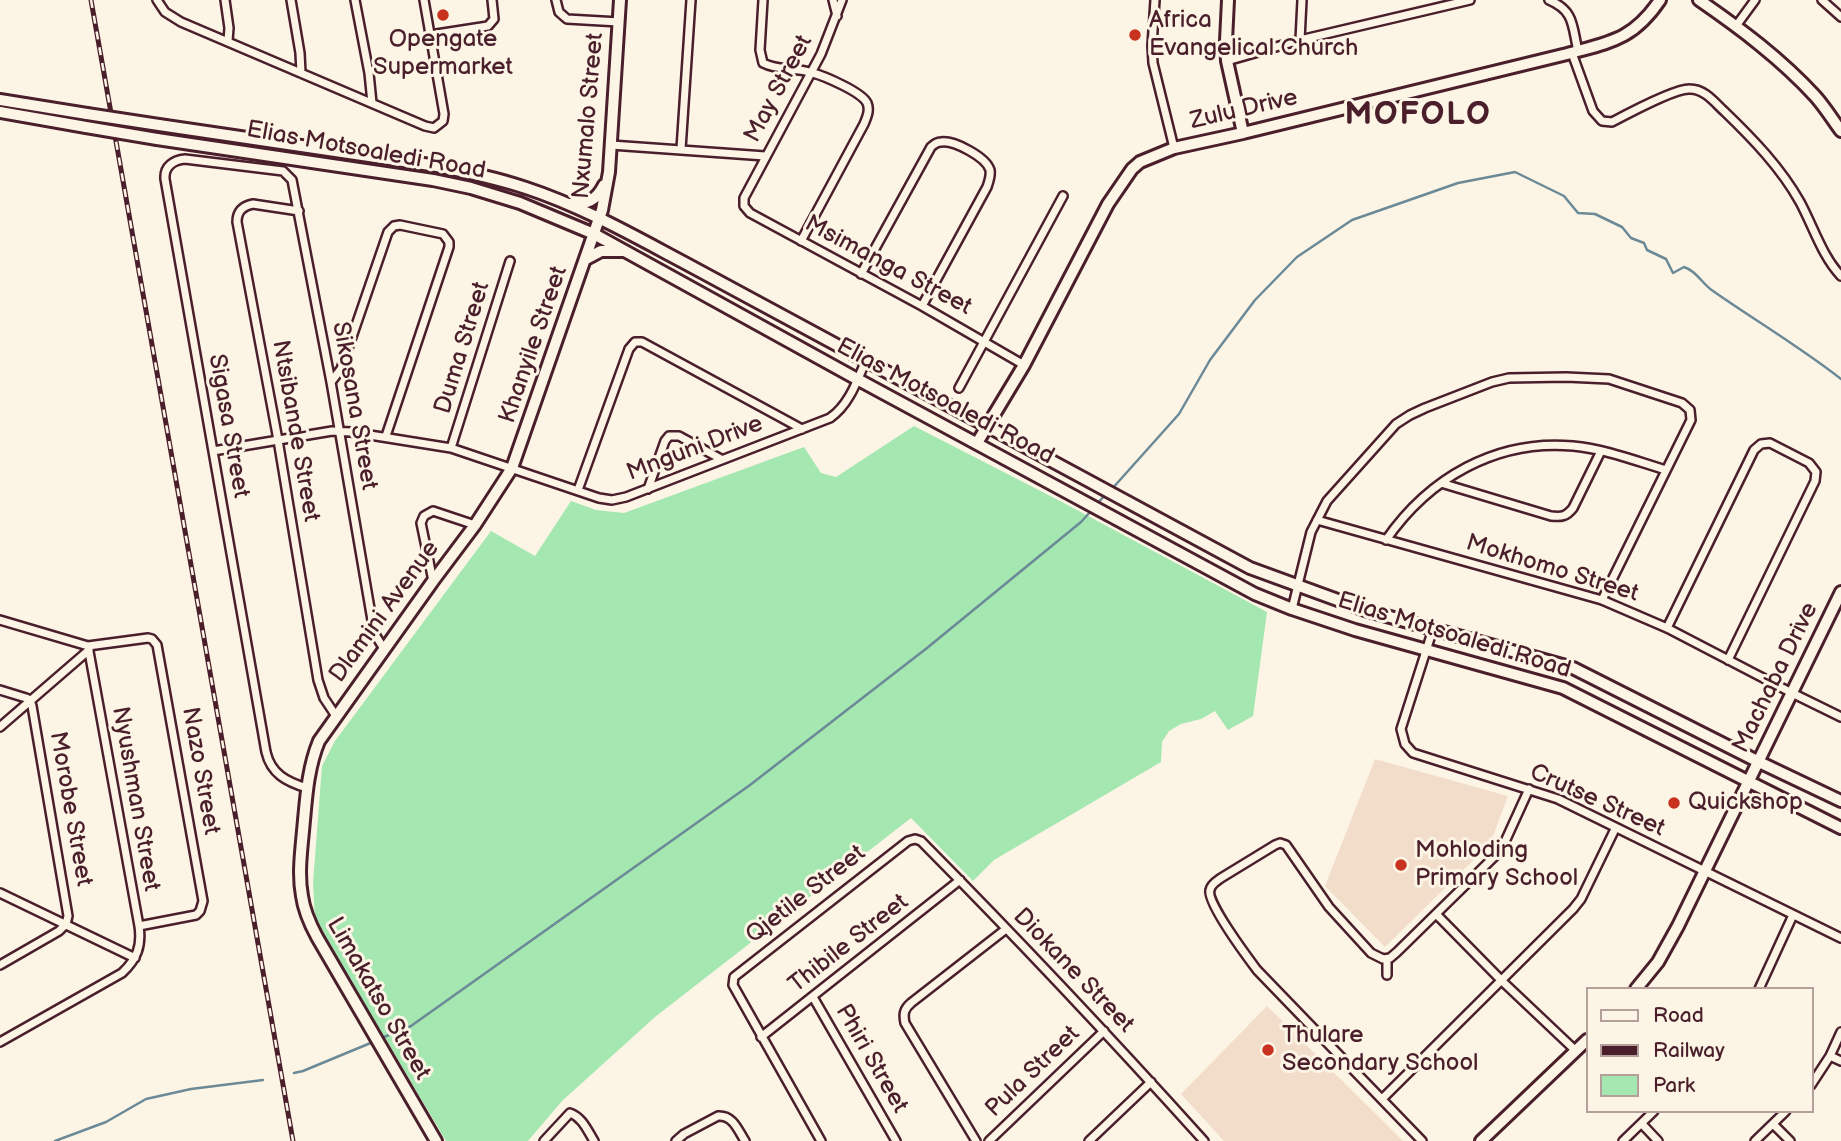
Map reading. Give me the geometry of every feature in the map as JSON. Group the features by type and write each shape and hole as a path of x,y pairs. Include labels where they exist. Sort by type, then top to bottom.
{"main road":[{"name":"Nxumalo Street","path":"594,234 603,210 610,172 620,0"},
{"path":"1228,0 1227,61 1243,132"},
{"name":"Zulu Drive","path":"977,443 1024,365 1108,204 1124,178 1140,162 1174,148 1575,52 1625,36 1640,25 1660,0"},
{"path":"1699,0 1792,72 1818,99 1841,131"},
{"name":"Elias Motsoaledi Road","path":"0,100 447,168 526,188 599,219 988,425 1250,568 1365,610 1573,668 1841,801"},
{"name":"Elias Motsoaledi Road","path":"0,112 157,139 451,183 520,203 594,234 1265,598 1355,630 1563,688 1841,828"},
{"path":"567,204 593,200 610,172"},
{"name":"Khanyile Street","path":"512,468 594,234"},
{"path":"586,259 601,251 624,252"},
{"name":"Dlamini Avenue","path":"307,788 313,756 319,741 475,525 512,468"},
{"name":"Machaba Drive","path":"1638,987 1658,962 1678,926 1841,592"},
{"name":"Limakatso Street","path":"307,788 300,873 305,913 436,1141"},
{"path":"1480,1141 1586,1041"}],"street":[{"path":"157,0 172,18 434,128 440,125 444,117 424,0"},
{"path":"225,0 228,41"},
{"path":"291,0 301,73"},
{"path":"355,0 372,103"},
{"path":"430,35 488,26 494,19 492,0"},
{"path":"556,0 559,12 567,19 619,22"},
{"path":"681,149 691,0"},
{"path":"763,0 760,50 763,63 812,72 854,92 863,98 868,106 864,124 801,242"},
{"path":"833,0 837,16"},
{"name":"May Street","path":"745,195 812,72 842,0"},
{"path":"1155,0 1153,63 1174,148"},
{"path":"1300,40 1302,0"},
{"path":"1227,61 1300,40 1470,0"},
{"path":"1549,0 1562,6 1568,13 1575,52 1593,111 1602,121 1612,122 1682,89 1697,90 1707,95 1749,135 1779,171 1799,200 1829,260 1841,276"},
{"path":"1736,26 1755,0"},
{"path":"1822,0 1841,17"},
{"path":"861,274 931,147 943,141 954,143 984,161 990,172 990,179 922,306"},
{"path":"611,145 765,156"},
{"name":"Sigasa Street","path":"283,171 185,159 171,164 164,174 268,760 275,772 307,788"},
{"name":"Sikosana Street","path":"283,171 294,183 373,626 384,649"},
{"name":"Msimanga Street","path":"745,195 743,202 750,213 984,340 1024,365"},
{"path":"959,388 1063,196"},
{"name":"Ntsibande Street","path":"299,211 253,204 242,208 237,217 318,680 324,698 336,716"},
{"path":"331,382 341,369 388,232 394,226 400,225 443,234 449,247 386,436"},
{"name":"Duma Street","path":"452,448 510,261"},
{"path":"578,490 629,349 635,342 642,342 802,429"},
{"name":"Mnguni Drive","path":"213,451 339,431 386,436 452,448 599,498 612,500 648,489 830,418 839,412 866,360"},
{"path":"1292,609 1311,532 1326,501 1396,424 1425,408 1509,378 1608,379 1682,403 1690,410 1691,420 1602,600"},
{"path":"648,489 669,436 679,436 721,460"},
{"path":"1667,628 1754,450 1761,444 1770,443 1809,463 1816,472 1816,477 1728,660"},
{"path":"1386,540 1410,509 1433,488 1480,460 1509,451 1527,447 1574,446 1666,470"},
{"path":"1441,483 1562,517 1569,514 1573,508 1601,452"},
{"path":"433,581 421,523 424,516 433,511 475,525"},
{"name":"Mokhomo Street","path":"1317,520 1602,600 1667,628 1841,716"},
{"path":"0,621 88,648"},
{"name":"Crutse Street","path":"1433,629 1401,729 1409,750 1558,799 1841,938"},
{"name":"Nazo Street","path":"88,648 148,638 157,645 202,890 202,908 196,915 139,926"},
{"path":"0,727 88,648"},
{"name":"Nyushman Street","path":"88,648 139,926 141,940 135,958"},
{"path":"0,690 30,700"},
{"name":"Morobe Street","path":"30,700 67,906 66,924"},
{"path":"1422,1141 1249,959 1210,899 1211,887 1275,845 1286,845 1329,907 1371,953 1387,959 1437,915 1499,850 1529,789"},
{"path":"1382,1099 1573,909 1615,829"},
{"name":"Diokane Street","path":"908,841 922,841 1104,1031 1204,1141"},
{"name":"Qjetile Street","path":"761,1037 733,985 736,974 908,841"},
{"name":"Thibile Street","path":"761,1037 960,880"},
{"path":"0,892 135,958 122,973 0,1042"},
{"path":"1437,915 1576,1051"},
{"path":"1760,987 1793,915"},
{"path":"0,965 55,934 66,924"},
{"path":"976,1141 905,1023 905,1011 911,1003 1006,929"},
{"path":"1387,959 1387,975"},
{"name":"Phiri Street","path":"813,997 896,1141"},
{"name":"Pula Street","path":"989,1141 1104,1031"},
{"path":"1813,1082 1840,1036"},
{"path":"761,1037 821,1141"},
{"path":"1830,1056 1841,1061"},
{"path":"1089,1141 1151,1082"},
{"path":"1623,1141 1652,1113"},
{"path":"1755,1141 1784,1113"},
{"path":"544,1141 568,1115 573,1114 594,1141"},
{"path":"676,1141 718,1116 732,1120 745,1141"},
{"path":"1642,1124 1658,1141"},
{"path":"1773,1124 1790,1141"},
{"path":"1190,1141 1198,1134"}],"shaded area":[{"name":"Mohloding Primary School","path":"1375,759 1508,796 1490,844 1385,947 1325,886"},
{"name":"Thulare Secondary School","path":"1267,1006 1403,1141 1224,1141 1181,1094"}],"green space":[{"path":"914,426 1267,612 1253,716 1228,730 1215,711 1169,731 1162,742 1161,762 994,860 973,881 911,818 655,1017 562,1101 528,1141 446,1141 315,920 313,883 322,766 335,741 491,531 535,556 571,501 596,510 624,513 804,447 821,473 836,477"}],"waterway":[{"path":"1111,490 1179,414 1210,360 1255,300 1297,257 1352,220 1458,183 1515,172 1564,196 1578,213 1595,214 1622,227 1631,238 1644,243 1647,250 1666,259 1673,273 1684,267 1689,269 1713,291 1841,379"},
{"path":"1096,505 1106,494"},
{"path":"379,1039 411,1026 750,785 927,648 1081,522 1092,510"},
{"path":"294,1073 373,1042"},
{"path":"55,1141 106,1122 146,1099 191,1089 263,1080"}],"railway":[{"path":"91,0 293,1141"}],"place":[{"name":"Opengate Supermarket","path":"443,15"},
{"name":"Africa Evangelical Church","path":"1135,35"},
{"name":"Quickshop","path":"1674,803"},
{"name":"Mohloding Primary School","path":"1401,865"},
{"name":"Thulare Secondary School","path":"1268,1050"}],"district":[{"name":"MOFOLO","path":"1418,116"}]}
